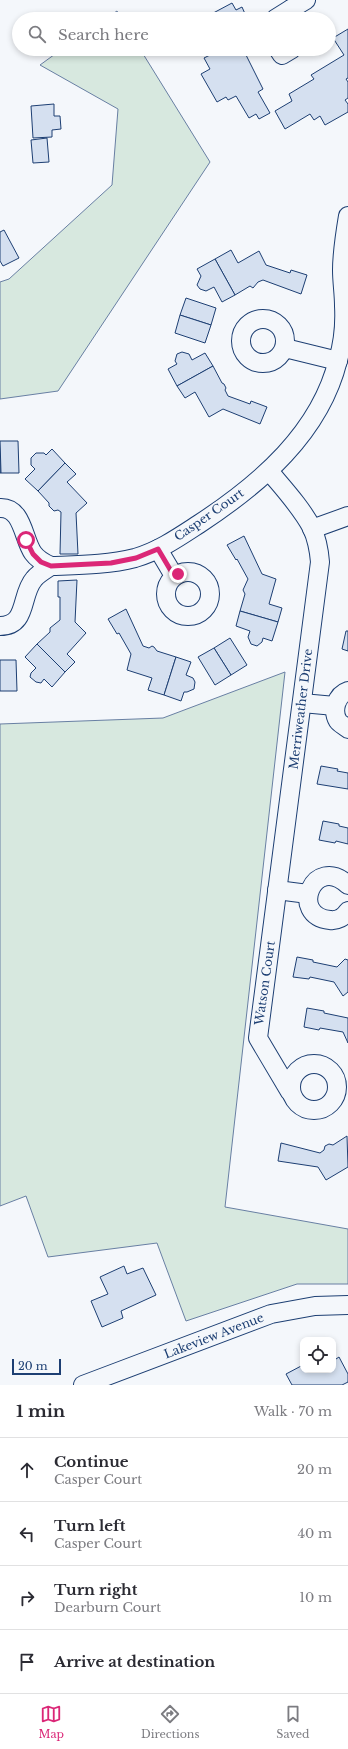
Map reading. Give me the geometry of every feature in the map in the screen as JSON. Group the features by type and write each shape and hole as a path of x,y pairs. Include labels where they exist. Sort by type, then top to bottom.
{"street":[{"name":"Casper Court","path":"51,566 111,563 136,558 158,549 228,505 269,470 294,444 313,421 325,398 338,361 344,330 342,270 344,241 348,216"},
{"path":"285,348 338,361"},
{"name":"Merriweather Drive","path":"269,470 297,504 312,529 318,543 320,562 277,890"},
{"path":"0,508 6,508 13,511 18,517 33,554 41,562 51,566"},
{"path":"312,529 348,516"},
{"path":"158,549 174,576"},
{"path":"0,626 14,624 18,618 33,580 51,566"},
{"path":"348,691 339,697 335,706 336,715 339,722 348,729"},
{"path":"302,703 335,706"},
{"path":"348,885 341,878 330,875 320,878 314,882 308,894 308,903 311,910 316,916 322,919 337,919 348,911"},
{"path":"277,890 308,894"},
{"name":"Watson Court","path":"277,890 258,1038 290,1092"},
{"name":"Lakeview Avenue","path":"83,1385 271,1314 315,1306 348,1305"}],"shaded area":[{"path":"52,56 144,56 210,162 58,391 0,399 0,282 9,279 112,185 118,109 40,65"},
{"path":"285,672 225,1207 348,1229 348,1284 297,1284 186,1321 157,1243 48,1257 26,1196 0,1206 0,724 163,718"}],"building":[{"path":"232,3 236,10 242,7 244,12 215,12"},
{"path":"348,29 348,78 346,79 348,82 348,98 345,100 348,104 348,112 325,125 320,116 314,120 310,114 285,129 275,111 292,101 289,94 314,79 311,75 344,55 336,43 336,36"},
{"path":"208,56 246,56 263,89 258,92 270,113 259,119 256,114 249,118 236,96 228,100 226,97 217,102 201,74 210,69 204,58"},
{"path":"54,104 54,116 60,116 61,129 52,130 52,137 33,138 31,106"},
{"path":"47,138 49,162 33,163 31,140"},
{"path":"4,230 19,258 3,266 0,261 0,232"},
{"path":"231,250 238,263 259,251 266,265 290,273 291,270 307,275 301,294 263,280 258,282 253,288 250,286 235,295 215,259"},
{"path":"215,259 235,295 222,302 214,287 206,291 200,289 197,285 201,276 197,269"},
{"path":"186,298 216,308 211,325 180,315"},
{"path":"180,315 211,325 205,343 175,333"},
{"path":"182,352 189,354 192,360 205,353 213,366 177,386 168,369 177,364 175,361 177,354"},
{"path":"213,366 226,388 225,390 228,396 250,404 251,401 267,407 260,424 223,409 209,417 195,392 185,398 177,386"},
{"path":"0,441 1,473 0,473"},
{"path":"0,441 18,441 19,473 1,473"},
{"path":"52,449 65,463 38,491 25,479 35,469 31,465 31,458 36,453 44,453 46,455"},
{"path":"65,463 76,474 67,482 87,503 76,513 78,554 60,554 61,512 58,510 54,511 38,491"},
{"path":"244,536 262,574 276,579 269,604 282,608 278,622 240,611 245,594 243,590 248,579 227,545"},
{"path":"77,580 75,622 86,633 67,654 75,662 65,672 37,644 50,632 50,628 60,620 58,581"},
{"path":"126,609 143,646 149,648 152,646 157,651 176,657 164,695 148,690 152,678 127,670 131,654 119,633 117,634 108,619"},
{"path":"240,611 278,622 272,641 263,638 262,642 257,646 251,644 248,637 250,631 236,626"},
{"path":"346,631 348,631 348,651 342,649"},
{"path":"230,638 247,665 231,675 214,648"},
{"path":"37,644 65,672 52,687 44,679 41,683 36,682 30,677 31,673 36,668 25,657"},
{"path":"214,648 231,675 215,685 198,657"},
{"path":"176,657 191,662 186,675 193,678 195,682 194,689 184,692 181,701 164,695"},
{"path":"0,660 16,660 17,691 0,691"},
{"path":"321,766 338,769 337,771 348,773 348,789 317,784"},
{"path":"323,821 339,824 339,826 348,828 348,844 336,841 335,843 319,840"},
{"path":"297,957 337,967 345,959 348,960 348,992 343,996 334,982 310,977 309,979 293,977"},
{"path":"307,1008 348,1018 348,1043 343,1032 304,1027"},
{"path":"347,1136 348,1167 326,1180 318,1167 278,1161 281,1143 320,1153 324,1150 325,1146 329,1144 333,1145"},
{"path":"124,1266 127,1274 143,1268 156,1295 121,1311 123,1318 102,1327 91,1301 108,1294 100,1277"},
{"path":"339,1357 348,1374 348,1382 342,1385 292,1385 286,1374 300,1367 300,1373 336,1373 336,1359"}],"route":[{"path":"26,540 33,554 41,562 51,566 111,563 136,558 158,549 174,576 178,574"}]}
